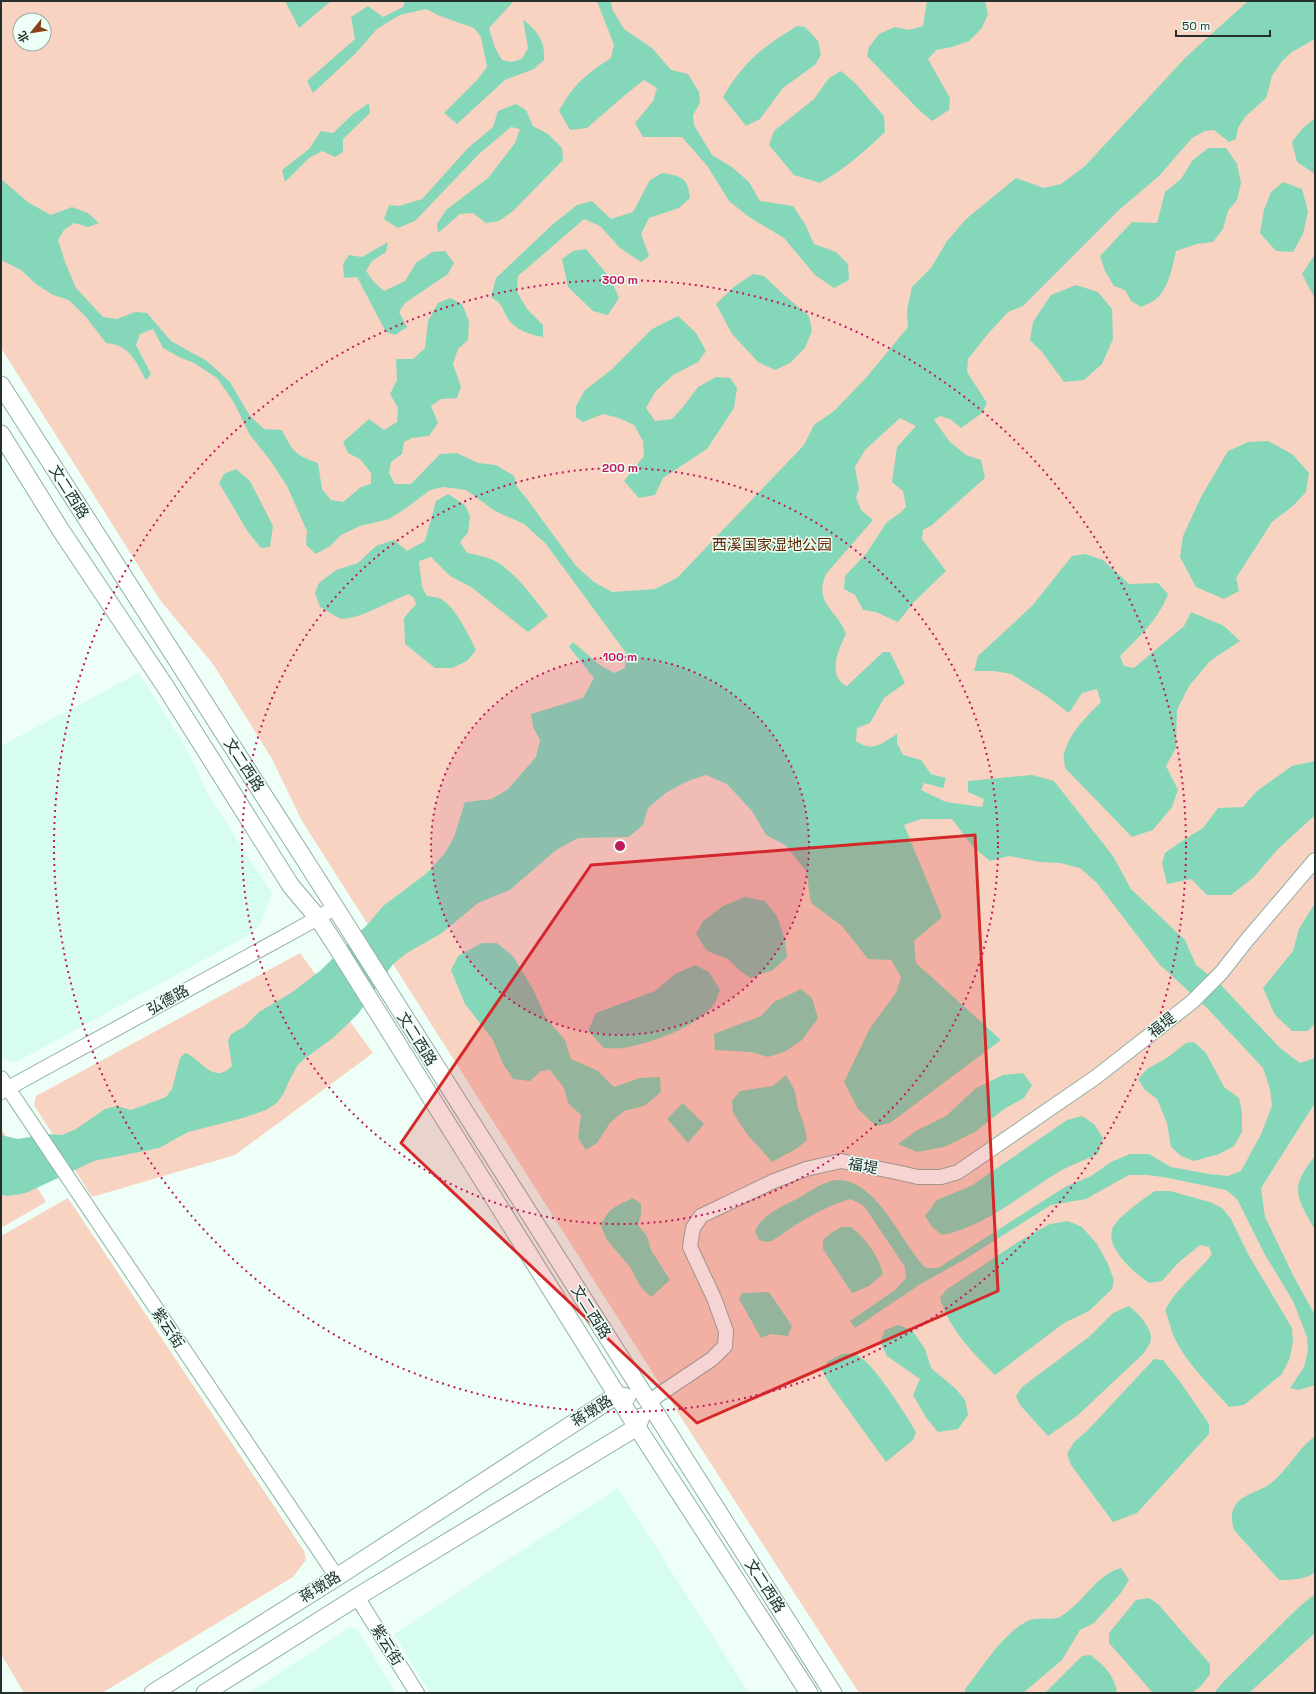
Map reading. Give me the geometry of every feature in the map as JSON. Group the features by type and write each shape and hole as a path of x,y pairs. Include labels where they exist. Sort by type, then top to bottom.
{"main road":[{"name":"文二西路","path":"1,385 335,907 833,1693"},
{"name":"文二西路","path":"1,434 60,529 165,686 291,886 318,918 335,944 637,1427 809,1693"},
{"name":"蒋墩路","path":"153,1693 617,1395 648,1402"},
{"path":"637,1427 648,1402"},
{"name":"蒋墩路","path":"205,1693 637,1427"}],"street":[{"name":"福堤","path":"648,1402 712,1359 725,1346 726,1331 724,1324 714,1298 690,1247 693,1228 701,1216 774,1181 806,1169 841,1161 918,1177 941,1178 958,1172 1096,1077 1192,1002 1221,973 1315,860"},
{"name":"弘德路","path":"3,1086 318,918 335,907"},
{"name":"紫云街","path":"3,1086 29,1121 337,1576"},
{"name":"紫云街","path":"357,1598 417,1693"}],"highlighted area":[{"path":"975,835 998,1291 697,1423 401,1143 591,865"}],"shaded area":[{"path":"285,1 331,1 299,28"},
{"path":"405,1 514,1 489,28 495,48 502,60 511,62 522,59 528,48 523,19 540,37 542,41 544,60 534,69 505,80 457,124 444,113 477,80 487,67 481,37 474,28 440,16 426,9 400,15 377,29 355,54 313,93 307,81 355,39 351,17 368,6 383,17 403,7"},
{"path":"597,1 611,1 612,9 624,29 652,48 671,70 688,74 699,92 700,103 693,115 694,125 712,155 732,167 749,182 760,201 793,206 805,224 814,244 836,252 848,264 849,280 834,288 815,275 784,238 749,217 729,201 708,167 682,137 643,137 635,123 653,101 657,88 644,80 587,128 570,130 559,111 575,87 594,69 611,58 614,45"},
{"path":"927,1 985,1 988,14 982,28 969,41 952,47 936,50 928,59 950,98 949,110 932,121 918,109 867,56 869,47 879,34 895,27 909,30 923,26"},
{"path":"1248,1 1315,1 1315,39 1292,52 1282,61 1272,76 1266,98 1245,117 1238,128 1236,139 1229,142 1214,130 1205,131 1192,138 1159,176 1120,209 1023,306 1008,312 987,335 968,359 967,372 987,403 982,413 961,428 950,419 940,416 934,420 950,442 966,455 981,460 985,478 932,525 923,530 922,539 946,571 914,602 898,622 876,612 863,610 855,595 844,589 845,576 866,554 887,522 906,507 903,491 892,482 897,447 916,426 900,418 865,450 855,467 859,489 856,497 861,510 873,520 826,574 823,584 823,593 828,606 838,619 846,634 840,647 836,662 837,676 841,682 847,686 883,652 890,652 905,683 884,698 870,723 857,728 856,741 862,745 872,746 882,743 897,734 897,743 903,755 921,760 931,774 946,778 943,788 924,783 921,790 946,802 982,807 984,799 968,792 968,781 1032,775 1054,781 1113,856 1131,889 1185,940 1196,965 1219,983 1280,1048 1300,1063 1315,1058 1315,1103 1261,1188 1265,1217 1294,1277 1315,1315 1315,1385 1299,1390 1290,1388 1304,1367 1308,1350 1307,1337 1293,1301 1264,1253 1237,1199 1226,1190 1163,1177 1129,1175 1086,1199 1051,1205 967,1258 919,1285 855,1328 850,1321 895,1290 906,1278 905,1267 864,1206 851,1199 835,1204 800,1222 772,1241 766,1242 759,1240 755,1232 762,1221 772,1212 817,1187 828,1182 838,1180 852,1183 865,1191 888,1215 917,1258 926,1268 938,1268 1065,1187 1091,1176 1111,1162 1130,1154 1149,1154 1171,1167 1209,1174 1228,1176 1241,1171 1261,1134 1272,1106 1270,1089 1263,1068 1207,1008 1159,964 1097,883 1080,868 1060,863 1040,862 1009,856 990,861 973,847 952,819 921,819 904,825 942,917 914,941 916,963 1001,1040 890,1123 876,1126 858,1109 844,1082 870,1028 896,993 901,977 891,960 868,959 842,926 811,903 806,871 785,845 766,835 752,811 727,784 706,775 688,781 667,792 648,808 643,825 629,837 578,838 556,850 510,890 478,903 442,933 407,953 393,964 358,1014 333,1038 304,1059 297,1066 284,1093 277,1103 266,1110 243,1118 188,1132 159,1148 94,1161 26,1193 8,1196 1,1195 1,1135 18,1139 47,1134 62,1135 76,1129 105,1109 117,1106 131,1110 166,1097 172,1089 180,1058 185,1053 213,1072 219,1073 232,1066 228,1041 231,1034 244,1027 259,1012 291,993 321,970 368,924 383,906 427,873 445,853 454,837 465,802 492,799 508,789 536,757 540,740 533,727 531,714 583,698 594,678 569,647 573,642 601,666 614,673 625,668 626,653 546,544 524,524 495,511 466,490 444,487 430,490 389,519 360,526 341,535 330,546 316,554 306,545 307,531 287,486 270,460 250,435 233,401 217,378 194,363 163,348 153,329 140,334 136,345 151,374 146,380 139,367 127,351 114,344 106,343 86,317 69,300 53,295 36,284 21,270 1,260 1,179 29,203 51,215 72,207 88,213 99,223 88,227 74,223 64,230 58,240 76,288 103,317 117,319 135,312 147,313 171,341 207,361 230,382 250,416 264,429 282,430 292,448 299,455 318,463 322,489 331,500 343,502 361,487 371,484 371,473 360,459 348,453 343,442 369,419 384,430 397,422 398,408 390,394 397,380 396,359 413,359 425,348 428,321 438,303 450,298 462,304 469,321 468,340 458,349 453,364 461,387 457,398 441,399 431,406 438,423 429,436 412,438 404,442 402,454 391,462 389,473 395,484 411,484 440,454 457,453 478,463 496,465 514,476 517,487 576,566 594,582 612,592 655,589 677,578 804,445 814,425 834,411 865,379 908,327 907,310 912,287 931,268 947,241 966,219 1016,178 1044,188 1061,184 1085,166 1186,57"},
{"path":"797,26 805,27 818,41 821,54 816,64 783,88 760,119 746,126 723,97 731,84 755,56 764,48"},
{"path":"841,71 855,83 884,116 885,132 838,172 820,183 794,175 769,145 774,131 814,99 829,78"},
{"path":"369,103 370,113 343,139 343,152 335,157 322,151 309,158 285,182 282,170 309,149 321,131 333,133 353,114"},
{"path":"516,104 526,110 533,126 548,134 562,148 563,160 513,211 499,221 486,223 473,213 460,214 438,233 437,224 446,210 488,178 515,143 520,129 511,127 479,154 415,221 398,228 384,219 389,205 399,206 422,199 468,148 493,127 498,111"},
{"path":"1315,118 1315,174 1297,162 1292,142 1302,129"},
{"path":"1208,148 1226,148 1237,164 1241,183 1237,200 1228,211 1223,229 1213,242 1197,244 1176,251 1167,284 1160,296 1141,307 1131,301 1125,290 1114,286 1105,271 1100,256 1132,222 1157,223 1165,192 1181,179 1192,161"},
{"path":"662,173 674,175 682,179 687,186 690,198 679,208 649,218 641,234 649,256 641,262 620,248 600,226 584,219 518,276 517,292 527,309 543,325 543,337 533,335 511,323 502,306 491,297 496,278 553,224 577,205 592,201 611,219 633,212 650,180"},
{"path":"1283,182 1302,189 1308,212 1303,234 1293,252 1276,251 1260,233 1264,210 1271,192"},
{"path":"388,242 386,252 372,261 366,271 374,282 384,291 405,281 416,263 432,252 445,251 454,263 448,274 405,303 399,312 407,327 395,335 386,332 357,277 344,278 343,264 349,255 362,257"},
{"path":"586,249 611,279 619,298 608,315 593,311 568,287 562,259 573,251"},
{"path":"1315,254 1315,299 1302,274"},
{"path":"753,274 764,276 809,316 812,331 805,348 790,363 775,370 758,362 732,334 716,304 735,286"},
{"path":"1076,285 1098,292 1112,309 1113,339 1102,364 1084,380 1064,382 1042,352 1030,340 1033,322 1051,295"},
{"path":"678,316 696,333 706,351 698,362 673,375 655,392 646,408 655,421 672,419 698,387 716,377 730,378 737,388 734,408 707,449 663,478 655,495 639,498 624,481 644,456 643,441 634,425 619,418 603,414 583,422 576,417 576,406 585,390 611,370 652,329"},
{"path":"1268,441 1292,454 1309,473 1306,492 1293,506 1272,522 1236,578 1239,591 1224,599 1196,587 1180,557 1183,536 1201,497 1228,451 1248,442"},
{"path":"236,469 250,481 273,526 270,547 261,548 248,532 219,483 224,474"},
{"path":"448,494 465,505 470,516 468,533 460,542 467,553 482,556 505,567 525,587 548,616 528,632 471,587 450,576 431,557 419,561 422,587 427,596 439,598 451,607 461,621 476,650 467,661 452,668 435,668 405,644 404,618 416,604 414,598 409,594 364,614 346,619 339,618 320,607 315,593 319,583 336,570 358,563 376,546 394,540 407,551 425,541 436,501"},
{"path":"1085,554 1103,560 1129,584 1158,583 1168,594 1154,620 1120,656 1124,666 1134,668 1184,626 1191,612 1224,626 1240,641 1210,661 1189,686 1177,710 1176,748 1166,766 1178,790 1172,807 1153,830 1132,837 1065,768 1064,753 1070,738 1079,725 1101,702 1097,689 1082,693 1069,713 1045,695 1011,674 994,671 974,671 978,656 1032,606 1072,556"},
{"path":"139,673 188,751 208,795 272,893 261,923 249,935 13,1063 1,1057 1,746"},
{"path":"1315,761 1315,815 1278,849 1254,877 1231,895 1207,895 1191,879 1167,884 1162,863 1165,853 1203,828 1218,808 1243,807 1257,791 1292,766"},
{"path":"745,897 765,901 777,916 785,940 787,957 773,970 751,978 740,971 728,959 707,951 696,934 703,921 723,906"},
{"path":"1315,903 1315,1023 1308,1031 1292,1031 1275,1015 1263,988 1293,951 1299,929"},
{"path":"482,943 497,943 513,956 533,989 546,1018 565,1040 571,1059 598,1071 614,1087 640,1078 660,1077 661,1092 644,1106 624,1111 610,1123 597,1143 586,1150 578,1138 581,1115 568,1103 564,1088 550,1070 541,1071 530,1081 513,1079 503,1064 493,1040 465,1004 451,970 458,956"},
{"path":"695,965 709,972 720,990 714,1004 697,1020 672,1033 646,1043 621,1048 604,1048 588,1031 596,1013 655,991 675,974"},
{"path":"801,989 812,998 818,1018 802,1040 786,1051 768,1057 751,1052 715,1050 714,1034 761,1016 774,1002"},
{"path":"1194,1042 1206,1053 1224,1087 1239,1098 1242,1112 1242,1132 1234,1146 1219,1154 1194,1161 1181,1156 1171,1147 1167,1123 1157,1099 1145,1090 1138,1079 1147,1069 1167,1058 1186,1043"},
{"path":"1023,1073 1032,1085 1024,1098 1004,1109 975,1132 944,1147 917,1152 898,1144 916,1131 946,1116 976,1088 1003,1075"},
{"path":"786,1075 795,1091 798,1109 804,1124 807,1140 796,1149 772,1162 747,1134 733,1113 732,1101 740,1091 773,1086"},
{"path":"683,1103 704,1124 688,1143 667,1119"},
{"path":"1082,1116 1094,1124 1103,1138 1098,1154 1062,1170 1004,1208 974,1225 942,1235 933,1228 925,1216 937,1200 971,1186 1067,1120"},
{"path":"1315,1156 1315,1230 1303,1209 1298,1192 1301,1176"},
{"path":"1155,1191 1170,1191 1210,1202 1222,1208 1231,1219 1248,1254 1292,1328 1293,1342 1289,1360 1282,1374 1244,1405 1229,1407 1199,1374 1179,1347 1165,1310 1181,1287 1212,1254 1209,1247 1200,1245 1179,1262 1162,1281 1149,1283 1137,1274 1123,1260 1113,1245 1111,1237 1114,1225 1131,1209"},
{"path":"633,1198 641,1204 641,1215 638,1225 647,1236 651,1250 670,1280 651,1297 640,1286 630,1267 607,1240 601,1226 606,1215 613,1208"},
{"path":"1068,1221 1082,1227 1097,1244 1108,1264 1114,1280 1112,1289 1089,1311 1064,1323 995,1375 963,1340 949,1320 940,1298 946,1290 1018,1242 1050,1224"},
{"path":"842,1227 851,1227 862,1237 875,1254 883,1274 869,1286 852,1293 823,1249 823,1240 831,1233"},
{"path":"769,1292 792,1326 788,1336 771,1334 761,1338 739,1299 742,1293"},
{"path":"1129,1306 1143,1320 1149,1329 1151,1338 1144,1353 1077,1416 1048,1436 1020,1405 1016,1396 1022,1387 1090,1336 1113,1313"},
{"path":"898,1325 912,1330 925,1349 931,1368 956,1389 965,1400 968,1415 958,1429 938,1432 927,1419 913,1395 920,1379 887,1356 880,1342 885,1330"},
{"path":"842,1354 857,1355 871,1367 889,1390 916,1432 913,1440 886,1462 829,1383 822,1370 828,1361"},
{"path":"1154,1359 1163,1360 1181,1383 1209,1424 1209,1434 1137,1513 1113,1522 1071,1465 1067,1454 1074,1442 1087,1431"},
{"path":"1315,1436 1315,1572 1307,1577 1293,1580 1279,1580 1234,1530 1232,1512 1242,1498 1267,1486 1277,1477 1303,1446"},
{"path":"618,1488 749,1693 430,1693 394,1634"},
{"path":"1121,1568 1129,1580 1120,1594 1094,1623 1080,1630 1062,1660 1023,1693 965,1693 965,1689 992,1653 1015,1629 1028,1621 1057,1618 1074,1606 1106,1575"},
{"path":"1315,1594 1315,1633 1249,1693 1214,1693 1222,1683 1299,1607"},
{"path":"1149,1598 1158,1604 1210,1664 1210,1674 1202,1685 1192,1693 1153,1693 1109,1643 1109,1633 1136,1600"},
{"path":"349,1628 357,1629 396,1693 248,1693"},
{"path":"1090,1655 1104,1666 1110,1674 1117,1690 1114,1693 1045,1693 1082,1656"}],"green space":[{"name":"西溪国家湿地公园","path":"1,1 1315,1 1315,1693 859,1693 691,1433 302,821 272,759 213,664 160,600 1,348"},
{"path":"300,953 373,1053 235,1155 92,1197 34,1105 36,1096"},
{"path":"1,1128 46,1202 1,1228"},
{"path":"68,1198 304,1551 306,1560 293,1577 102,1693 24,1693 1,1654 1,1236"}]}
